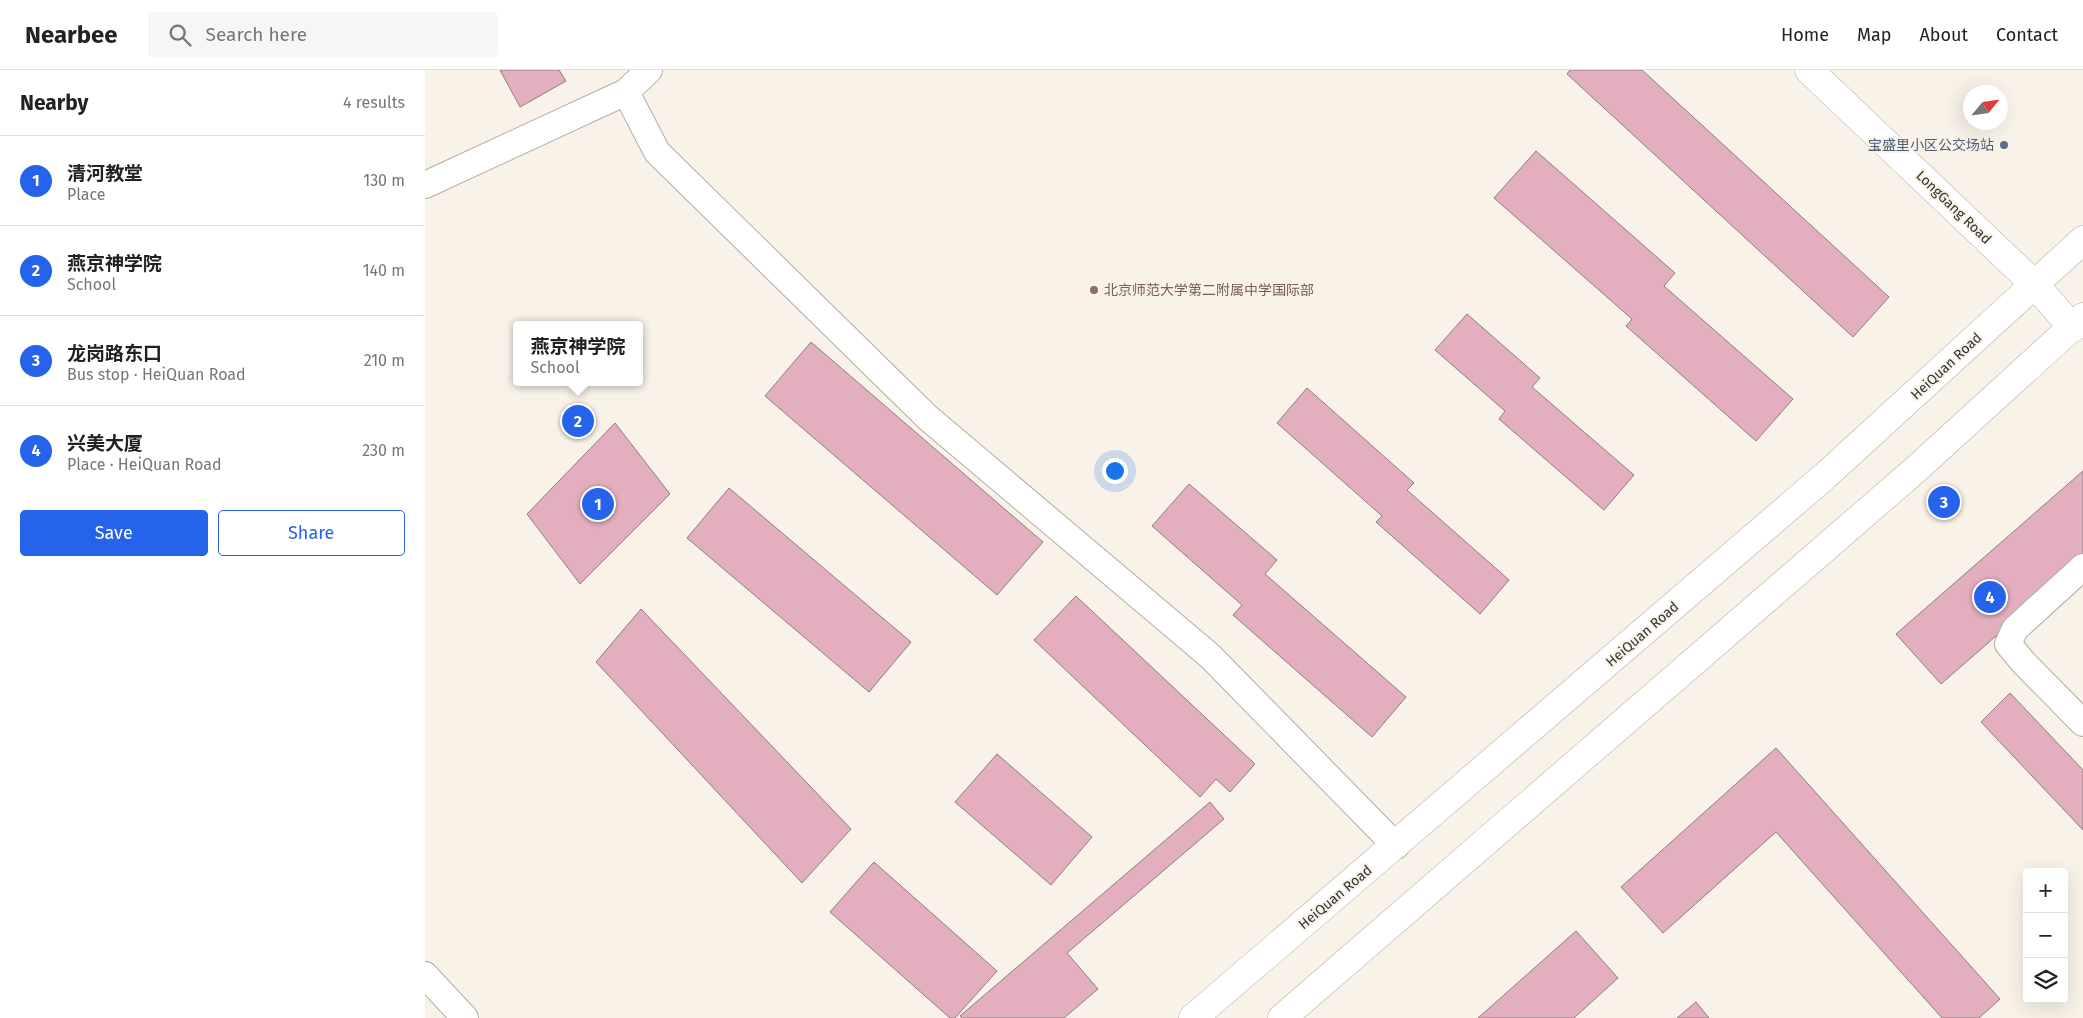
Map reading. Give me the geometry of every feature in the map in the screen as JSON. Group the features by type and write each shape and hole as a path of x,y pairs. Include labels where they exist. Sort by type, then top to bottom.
{"main road":[{"name":"LongGang Road","path":"1809,70 2034,284 2078,322"},
{"name":"HeiQuan Road","path":"1193,1018 1825,476 2083,240"},
{"path":"1282,1018 1914,471 2078,322"}],"street":[{"path":"425,185 626,92 649,70"},
{"path":"626,92 657,152 927,417 1210,656 1395,846"},
{"path":"2083,567 2015,630 2008,644 2023,662 2083,723"},
{"path":"425,975 465,1018"}],"building":[{"path":"500,70 559,70 566,81 520,107"},
{"path":"1570,70 1642,70 1889,297 1853,337 1567,74"},
{"path":"1536,151 1675,273 1664,286 1793,399 1756,441 1626,326 1632,319 1494,198"},
{"path":"1467,314 1540,378 1532,387 1634,475 1604,510 1499,419 1505,411 1435,350"},
{"path":"811,342 1043,542 997,595 765,396"},
{"path":"1307,388 1414,483 1407,490 1509,580 1480,614 1376,522 1382,516 1277,423"},
{"path":"615,423 670,494 580,584 527,514"},
{"path":"2083,471 2083,560 1941,684 1896,634"},
{"path":"1189,484 1277,560 1265,574 1406,697 1372,737 1233,615 1242,605 1152,526"},
{"path":"729,488 911,642 869,692 687,538"},
{"path":"1076,596 1255,764 1230,792 1216,779 1200,797 1034,640"},
{"path":"641,609 851,829 802,883 596,662"},
{"path":"2010,693 2083,770 2083,830 1981,722"},
{"path":"1776,748 2000,999 1979,1018 1942,1018 1776,832 1663,933 1621,887"},
{"path":"997,754 1092,837 1051,885 955,802"},
{"path":"1210,802 1224,819 1067,953 1098,989 1064,1018 962,1018 960,1016"},
{"path":"874,862 997,971 955,1018 950,1018 830,912"},
{"path":"1576,931 1618,978 1574,1018 1478,1018"},
{"path":"1696,1002 1709,1018 1677,1018"}],"place":[{"name":"宝盛里小区公交场站","path":"2004,145"},
{"name":"北京师范大学第二附属中学国际部","path":"1094,290"},
{"name":"燕京神学院","path":"578,421"},
{"name":"龙岗路东口","path":"1944,502"},
{"name":"清河教堂","path":"598,504"},
{"name":"兴美大厦","path":"1990,597"}]}
